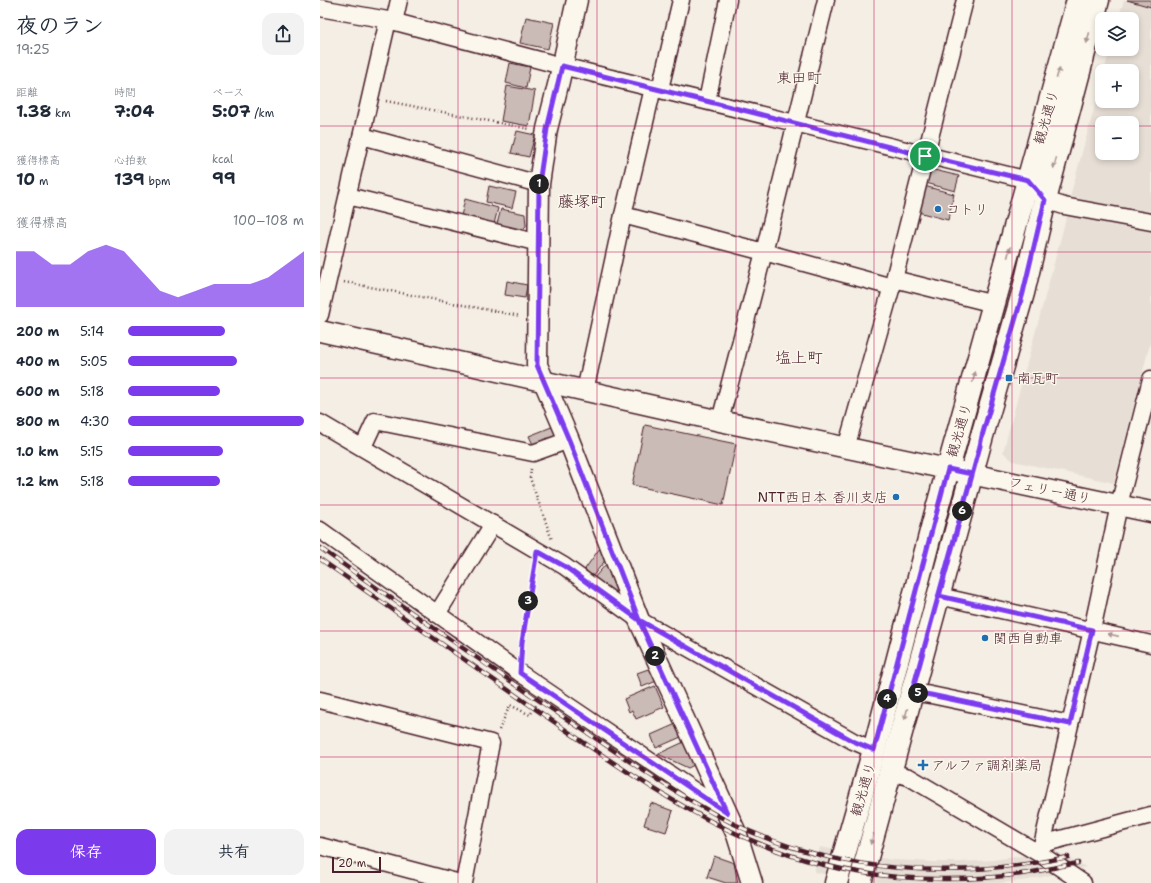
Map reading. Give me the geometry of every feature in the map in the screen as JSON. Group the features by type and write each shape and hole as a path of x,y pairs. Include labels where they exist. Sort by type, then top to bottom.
{"main road":[{"name":"観光通り","path":"836,883 874,750 948,469 1078,0"},
{"name":"観光通り","path":"860,883 1023,293 1045,200 1098,0"}],"street":[{"path":"320,315 371,98 391,21 400,0"},
{"path":"577,0 547,129 539,184 537,365 569,440 639,620 737,835 752,883"},
{"path":"585,391 623,215 681,0"},
{"path":"707,101 728,0"},
{"path":"720,421 764,252 826,0"},
{"path":"846,448 893,283 965,0"},
{"path":"320,8 391,21 562,66 1028,180 1045,200 1064,206 1151,222"},
{"path":"362,136 539,184"},
{"path":"348,196 539,243"},
{"path":"623,215 764,252 893,283 994,304"},
{"name":"フェリー通り","path":"320,331 720,421 1151,512"},
{"path":"1041,849 1092,630 1119,505 1151,379"},
{"path":"363,448 375,421 533,453 569,440"},
{"path":"320,423 564,566 639,620 853,741 874,750"},
{"path":"437,614 493,524"},
{"path":"320,530 520,673 727,813"},
{"path":"939,596 1151,644"},
{"path":"912,692 1070,724"},
{"path":"320,700 491,743 464,883"},
{"path":"890,772 909,777 1041,849 1079,883"},
{"path":"1041,849 1151,815"},
{"path":"320,846 460,883"}],"path":[{"path":"371,98 533,129"},
{"path":"328,279 538,320"},
{"path":"533,453 530,478 551,538 564,566"},
{"path":"520,673 522,642 537,551"},
{"path":"491,743 495,739 510,705 530,716 539,701"}],"shaded area":[{"path":"1124,0 1151,0 1151,214 1070,197 1095,105 1095,108 1139,108 1139,64 1106,64 1108,56 1139,56 1139,12 1120,12"},
{"path":"1067,215 1151,231 1151,340 1114,483 1013,461 1003,452"},
{"path":"820,847 894,860 934,862 994,860 1055,851 1086,867 1028,880 999,883 883,883 860,881 814,872"}],"building":[{"path":"1127,0 1151,0 1151,7"},
{"path":"526,17 554,23 548,49 520,43"},
{"path":"510,63 530,67 526,88 506,83"},
{"path":"507,86 535,91 529,126 501,121"},
{"path":"517,131 535,135 529,157 511,153"},
{"path":"930,169 959,176 955,191 926,183"},
{"path":"489,186 516,192 512,208 486,202"},
{"path":"924,186 954,194 948,220 918,212"},
{"path":"465,199 498,208 494,224 461,216"},
{"path":"501,209 525,214 526,226 522,230 497,224"},
{"path":"507,281 527,285 525,298 505,295"},
{"path":"645,425 736,444 723,505 632,485"},
{"path":"554,426 560,441 536,451 529,436"},
{"path":"602,545 607,558 592,577 585,569"},
{"path":"607,563 623,589 616,593 594,578"},
{"path":"654,667 659,680 642,687 637,673"},
{"path":"655,686 664,707 636,719 632,710 629,712 624,699"},
{"path":"676,724 681,737 656,748 651,735"},
{"path":"684,742 694,765 688,768 658,754"},
{"path":"651,803 673,811 666,832 644,825"},
{"path":"714,856 734,863 738,883 726,883 707,877"}],"railway":[{"path":"320,548 544,704 652,776 690,800 730,822 770,839 811,853 853,862 896,868 939,870 982,869 1068,857"},
{"path":"320,559 609,760 676,802 745,838 820,864 845,870 897,877 950,879 1003,876 1028,873 1078,863"}],"place":[{"name":"コトリ","path":"938,209"},
{"name":"南瓦町","path":"1009,378"},
{"name":"NTT西日本 香川支店","path":"896,497"},
{"name":"関西自動車","path":"985,638"},
{"name":"アルファ調剤薬局","path":"923,765"}],"district":[{"name":"東田町","path":"799,78"},
{"name":"藤塚町","path":"582,201"},
{"name":"塩上町","path":"799,357"}],"route":[{"path":"925,156 562,66 547,129 539,184 537,365 569,440 639,620 727,813 520,673 522,642 537,551 564,566 639,620 853,741 874,750 948,469 972,474 912,692 1070,724 1092,630 939,596 980,446 982,436 1023,293 1045,200 1028,180 925,156"}]}
